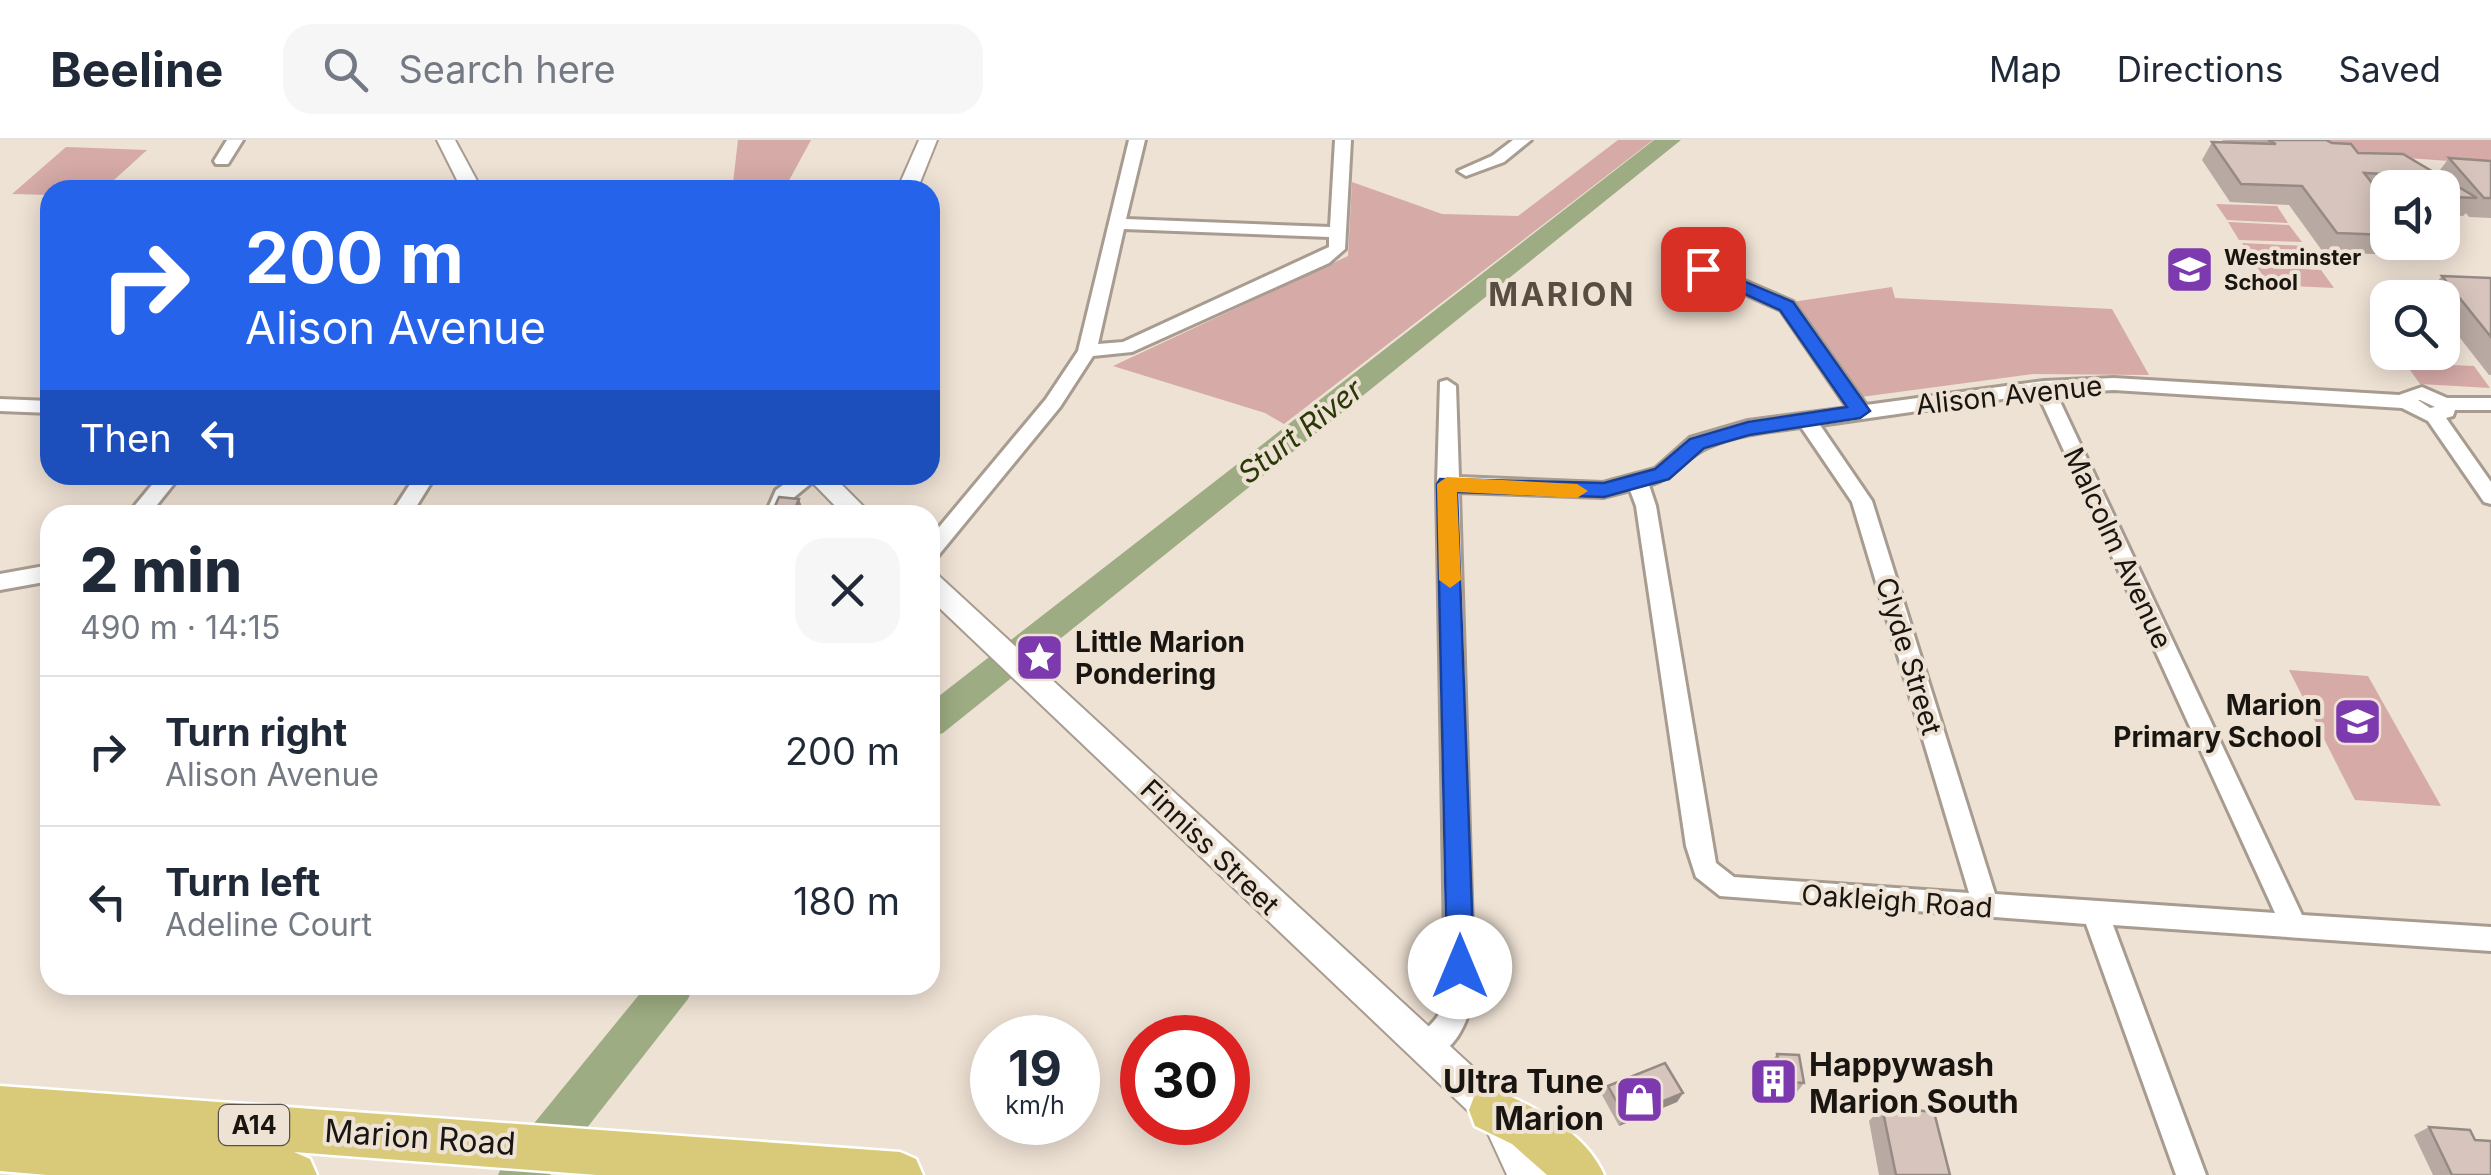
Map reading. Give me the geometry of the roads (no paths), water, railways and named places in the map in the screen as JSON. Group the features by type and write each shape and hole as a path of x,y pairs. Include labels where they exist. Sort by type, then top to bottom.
{"main road":[{"name":"Marion Road","path":"0,1108 900,1175"},
{"path":"1491,1110 1528,1128 1581,1175"},
{"name":"Marion Road","path":"0,1148 294,1175"}],"street":[{"path":"222,161 235,140"},
{"path":"446,140 467,180"},
{"path":"912,180 928,140"},
{"path":"940,540 1053,404 1087,351 1137,140"},
{"path":"1087,351 1126,348 1323,258 1337,248 1343,140"},
{"path":"1466,171 1498,159 1523,140"},
{"path":"1117,224 1338,232"},
{"path":"1675,256 1787,306 1860,411"},
{"name":"Alison Avenue","path":"1447,484 1572,492 1604,490 1662,474 1697,443 1748,428 2044,387 2114,384 2408,402 2421,413 2439,410"},
{"path":"1425,1050 1451,1026 1460,997 1447,386"},
{"name":"Malcolm Avenue","path":"2044,387 2294,926"},
{"path":"2491,404 2439,410 2491,496"},
{"path":"0,405 40,407"},
{"name":"Clyde Street","path":"1805,418 1862,501 1986,907"},
{"name":"Oakleigh Road","path":"1638,480 1646,506 1705,870 1729,888 2491,939"},
{"path":"146,505 163,485"},
{"path":"779,505 783,495 798,485"},
{"path":"825,485 848,505"},
{"path":"0,582 40,575"},
{"name":"Finniss Street","path":"940,592 1425,1050 1538,1151 1550,1175"},
{"path":"2096,914 2192,1175"},
{"name":"Finniss Street","path":"1491,1110 1526,1175"}],"waterway":[{"name":"Sturt River","path":"940,715 1669,140"},
{"name":"Sturt River","path":"521,1175 665,995"}],"place":[{"name":"Westminster School","path":"2189,270"},
{"name":"Little Marion Pondering","path":"1040,658"},
{"name":"Marion Primary School","path":"2357,721"},
{"name":"Happywash Marion South","path":"1774,1082"},
{"name":"Ultra Tune Marion","path":"1639,1099"}],"district":[{"name":"MARION","path":"1562,294"}]}
